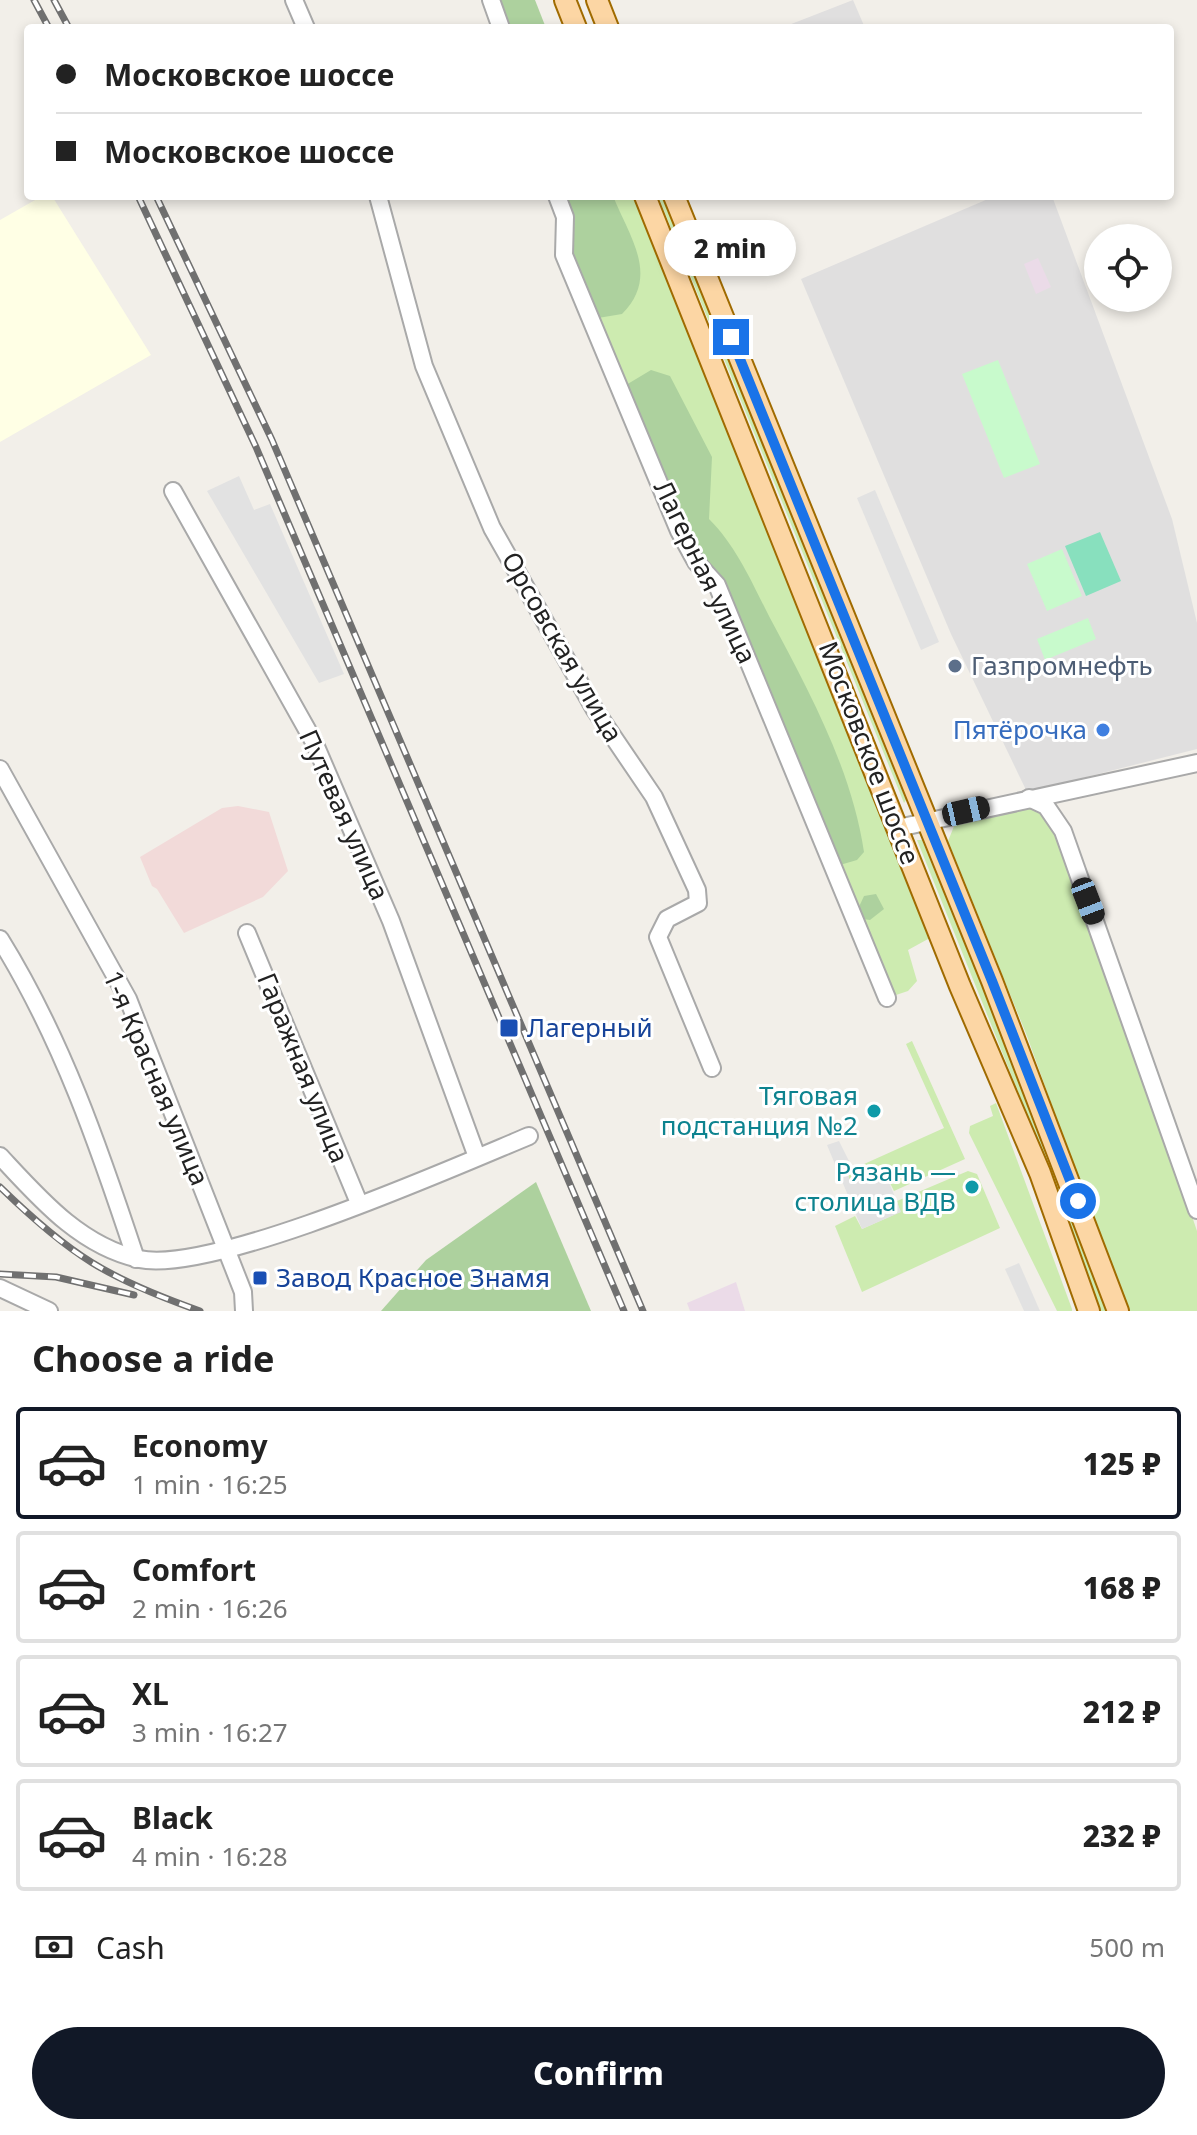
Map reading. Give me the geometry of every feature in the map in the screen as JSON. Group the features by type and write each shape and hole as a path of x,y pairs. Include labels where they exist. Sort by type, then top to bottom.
{"main road":[{"path":"565,0 574,24"},
{"path":"597,0 606,24"},
{"name":"Московское шоссе","path":"647,200 1040,1173 1089,1311"},
{"name":"Московское шоссе","path":"676,200 928,822 1118,1311"}],"street":[{"path":"294,0 304,24"},
{"path":"491,0 500,24"},
{"name":"Орсовская улица","path":"379,200 424,366 492,528 595,710 654,797 697,890 698,903 667,919 658,937 712,1068"},
{"name":"Лагерная улица","path":"559,200 565,217 564,255 679,531 696,562 717,585 887,998"},
{"name":"Путевая улица","path":"173,491 314,742 391,921 477,1157"},
{"path":"898,828 1197,763"},
{"name":"1-я Красная улица","path":"0,769 7,796 128,999 243,1292 244,1311"},
{"path":"1029,798 1046,806 1063,831 1197,1210"},
{"name":"Гаражная улица","path":"247,933 359,1203"},
{"path":"0,939 34,993 86,1109 136,1259"},
{"path":"0,1156 40,1200 79,1233 136,1259 163,1263 227,1251 529,1136"},
{"path":"0,1288 49,1311"}],"shaded area":[{"path":"853,0 863,24 791,24"},
{"path":"35,200 54,200 151,355 0,442 0,220"},
{"path":"986,200 1053,200 1084,282 1084,312 1095,312 1172,519 1197,623 1197,749 1027,792 951,634 801,279"},
{"path":"1038,258 1051,287 1036,294 1024,264"},
{"path":"239,476 254,510 270,504 344,674 319,683 207,491"},
{"path":"875,490 939,642 921,650 857,498"},
{"path":"238,806 269,812 288,871 263,897 184,933 157,889 152,886 140,857 222,808"},
{"path":"839,1141 853,1169 848,1175 851,1183 884,1170 901,1212 862,1229 827,1145"},
{"path":"1019,1263 1040,1311 1024,1311 1005,1269"},
{"path":"736,1282 745,1311 690,1311 687,1303"}],"green space":[{"path":"496,0 535,0 544,24 504,24"},
{"path":"557,200 635,200 939,933 908,950 917,981 908,991 887,998 718,585 564,255"},
{"path":"557,200 615,200 638,256 640,271 633,300 622,314 592,319 564,255"},
{"path":"660,200 664,200 906,800 904,803"},
{"path":"998,360 1040,464 1004,478 962,374"},
{"path":"651,370 670,376 712,457 709,519 728,541 743,566 827,732 858,821 864,852 857,860 833,867 718,585 696,562 621,388"},
{"path":"1100,532 1121,581 1086,596 1065,546"},
{"path":"1062,549 1082,596 1047,611 1027,564"},
{"path":"1088,618 1096,639 1045,660 1037,639"},
{"path":"1024,804 1039,808 1058,834 1099,943 1197,1231 1197,1311 1126,1311 1027,1036 948,841 955,824"},
{"path":"917,840 922,840 1061,1180 1106,1311 1100,1311 1054,1181"},
{"path":"876,894 884,909 870,920 863,919 858,909 864,896"},
{"path":"912,1041 965,1159 894,1191 884,1171 851,1184 848,1175 853,1169 944,1128 906,1044"},
{"path":"996,1103 1072,1311 1057,1311 969,1133 970,1126 993,1116 990,1106"},
{"path":"968,1171 977,1174 1000,1228 862,1292 835,1226 855,1216 862,1229 900,1212 897,1201"},
{"path":"536,1182 591,1311 381,1311 426,1260"}],"railway":[{"path":"34,0 47,24"},
{"path":"54,0 67,24"},
{"path":"140,200 256,447 624,1311"},
{"path":"158,200 272,440 643,1311"},
{"path":"0,1187 48,1231 92,1262 140,1287 200,1311"},
{"path":"0,1274 56,1277 134,1295"}],"place":[{"name":"Газпромнефть","path":"955,666"},
{"name":"Пятёрочка","path":"1103,730"},
{"name":"Лагерный","path":"509,1028"},
{"name":"Тяговая подстанция №2","path":"874,1111"},
{"name":"Рязань — столица ВДВ","path":"972,1187"},
{"name":"Завод Красное Знамя","path":"260,1278"}],"route":[{"path":"731,337 1078,1201"}]}
